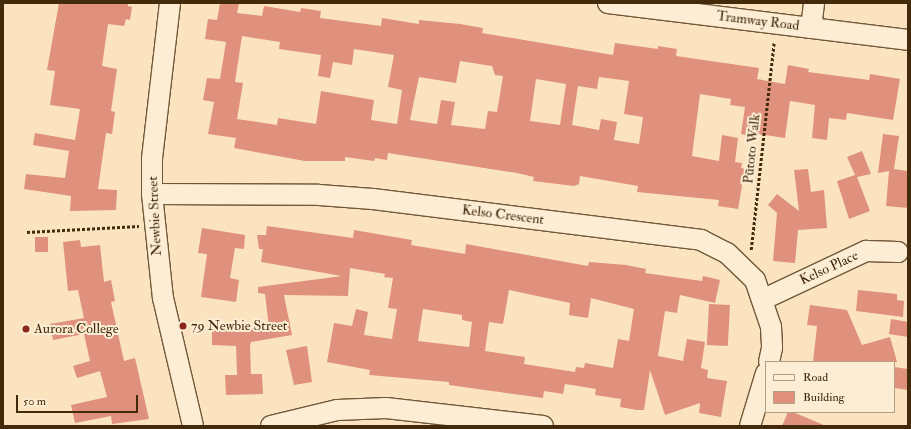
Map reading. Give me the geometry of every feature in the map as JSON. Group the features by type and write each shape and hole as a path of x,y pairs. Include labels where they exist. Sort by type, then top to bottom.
{"street":[{"name":"Newbie Street","path":"170,3 152,159 152,194 162,298 193,426"},
{"name":"Tramway Road","path":"608,3 908,40"},
{"path":"811,28 814,3"},
{"name":"Kelso Crescent","path":"152,194 319,195 373,199 701,240 727,253 755,280 764,299 771,327 769,361"},
{"name":"Kelso Place","path":"764,299 866,251 898,252"},
{"path":"750,426 765,376"},
{"path":"271,426 337,410 386,408 506,423 543,426"}],"path":[{"name":"Pūtoto Walk","path":"750,257 774,44"},
{"path":"27,232 154,225"}],"building":[{"path":"59,3 128,3 128,6 132,7 130,20 126,19 124,26 108,24 102,66 117,69 111,111 115,112 112,134 106,133 98,189 117,190 116,210 70,211 71,196 24,189 26,174 65,178 69,151 33,145 35,133 75,140 80,109 50,105 55,71 47,70"},
{"path":"220,3 239,3 237,13 262,16 264,6 300,12 301,8 321,11 320,18 381,26 382,18 419,24 419,20 460,24 483,28 482,33 613,55 615,43 658,49 658,46 677,49 676,56 759,68 757,79 785,84 788,65 809,69 808,72 869,80 870,74 900,79 893,120 847,113 846,120 829,118 827,140 812,138 815,105 790,101 785,138 758,134 757,137 741,134 745,107 730,105 731,99 700,94 692,156 719,161 722,135 738,138 735,162 742,163 741,168 745,169 738,209 718,206 719,200 637,192 638,186 580,176 579,184 574,186 533,181 534,177 517,173 388,153 387,160 375,158 374,161 345,157 345,161 305,161 234,148 236,138 208,134 214,102 203,100 207,78 220,79 226,42 205,39 208,19 217,20","holes":["242,36 280,42 279,49 321,55 318,76 330,78 333,62 352,65 354,49 394,55 388,87 402,90 397,124 371,120 374,100 321,91 316,124 278,118 277,125 237,119 243,83 235,82","460,61 492,66 495,75 503,76 497,112 488,111 485,129 451,125 455,102 441,100 437,124 410,120 419,77 456,83","599,77 629,81 624,114 643,117 639,144 614,140 617,122 601,119 599,130 572,125 578,86 597,89","536,79 566,84 560,125 530,121"]},
{"path":"883,134 899,136 894,169 908,171 908,208 886,206 889,171 878,173"},
{"path":"862,151 871,174 857,177 870,211 849,219 837,181 855,175 847,157"},
{"path":"808,169 811,192 824,190 827,228 798,230 795,263 773,261 777,213 768,205 777,194 799,211 794,170"},
{"path":"267,226 353,238 354,230 412,240 411,245 465,254 466,244 588,266 589,262 626,265 646,269 645,273 702,281 703,276 720,280 715,303 680,295 677,313 665,311 658,356 683,361 687,339 705,342 701,368 708,370 707,378 727,381 721,417 699,413 700,403 665,415 650,370 644,410 637,410 620,407 621,399 595,395 596,389 565,384 563,394 544,391 543,398 449,385 449,382 369,375 370,370 327,362 334,323 352,326 356,309 368,312 364,335 392,339 397,309 388,308 393,278 384,277 385,274 350,268 348,296 284,295 292,335 251,342 250,346 251,374 262,374 263,394 226,395 225,375 237,375 236,346 212,345 212,328 226,328 226,323 240,323 240,328 269,328 265,294 258,293 258,287 342,276 261,262 263,249 259,249 257,235 266,235","holes":["509,290 570,303 569,315 588,318 591,298 634,309 629,341 618,339 613,368 585,363 584,368 576,367 575,372 524,364 525,357 485,351 489,322 503,324","423,309 462,315 462,320 472,322 469,347 418,341"]},
{"path":"202,228 245,235 244,249 235,248 230,278 239,280 236,302 201,297 207,254 198,253"},
{"path":"35,237 48,237 48,252 35,252"},
{"path":"80,240 81,247 100,245 104,282 111,280 115,301 111,302 124,361 135,358 149,419 112,424 111,416 75,423 71,405 107,397 100,371 77,378 73,366 90,361 84,334 53,340 50,324 84,318 78,290 68,291 63,242"},
{"path":"858,290 897,294 897,300 904,301 903,317 856,311"},
{"path":"709,304 730,305 728,346 707,345"},
{"path":"810,305 847,310 862,345 890,337 897,362 813,361 817,326 807,325"},
{"path":"891,319 908,322 908,337 889,334"},
{"path":"307,346 312,382 294,385 286,350"},
{"path":"895,367 908,369 908,390 895,388"},
{"path":"788,413 795,413 826,426 782,426"}],"place":[{"name":"79 Newbie Street","path":"183,326"},
{"name":"Aurora College","path":"26,329"}]}
